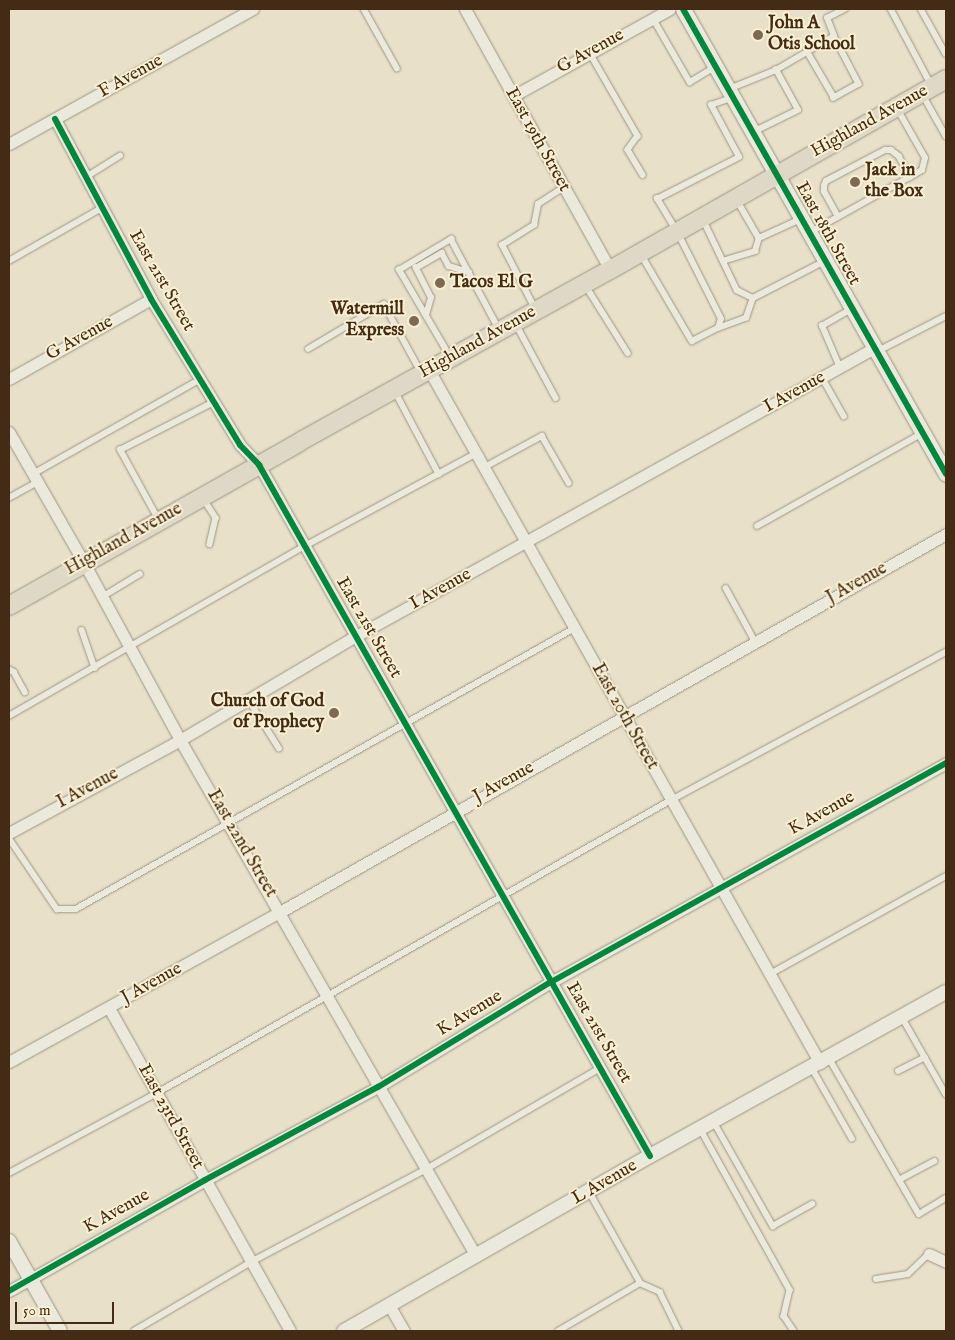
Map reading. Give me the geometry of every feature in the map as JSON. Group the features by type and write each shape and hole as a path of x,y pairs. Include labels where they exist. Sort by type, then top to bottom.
{"main road":[{"name":"East 18th Street","path":"683,9 946,474"},
{"name":"Highland Avenue","path":"9,606 84,562 585,284 934,87"}],"street":[{"name":"F Avenue","path":"9,144 55,119 231,14 253,9"},
{"name":"East 19th Street","path":"465,9 610,270"},
{"name":"G Avenue","path":"513,96 670,9"},
{"name":"East 21st Street","path":"55,119 151,299 240,445 259,465 650,1156"},
{"name":"G Avenue","path":"9,378 151,299"},
{"name":"I Avenue","path":"9,833 180,740 356,636 822,377 875,350"},
{"name":"East 20th Street","path":"426,372 485,467 820,1063"},
{"name":"East 22nd Street","path":"9,432 84,562 180,740 476,1256"},
{"name":"J Avenue","path":"9,1062 280,912 624,715 946,534"},
{"name":"K Avenue","path":"9,1290 205,1180 378,1087 551,982 946,763"},
{"name":"L Avenue","path":"344,1331 650,1156 946,992"},
{"name":"East 23rd Street","path":"109,1008 290,1331"},
{"path":"9,1241 60,1331"},
{"path":"929,1254 946,1262"},
{"path":"389,1304 404,1331"},
{"path":"50,1313 52,1331"}],"lane":[{"path":"364,9 397,68"},
{"path":"807,52 834,98 859,84 834,36 827,18 846,9"},
{"path":"891,9 934,87 946,136"},
{"path":"921,9 946,54"},
{"path":"653,18 690,82 716,67"},
{"path":"718,328 721,319 677,232 657,199 738,157 712,105 834,36"},
{"path":"590,53 638,136 628,150 643,175"},
{"path":"753,132 798,110 776,70"},
{"path":"809,232 922,170 925,158 896,107"},
{"path":"838,217 824,192 826,181 885,150 891,150 899,156 910,177"},
{"path":"86,177 120,156"},
{"path":"536,311 502,245 534,225 538,204 564,187"},
{"path":"723,261 755,251 759,238 735,198"},
{"path":"9,261 102,208"},
{"path":"702,217 737,290 753,298"},
{"path":"759,238 802,219"},
{"path":"450,358 399,270 451,239 469,272 556,398"},
{"path":"426,315 431,298 416,268 442,253 449,266 469,272"},
{"path":"640,253 692,341 718,328 746,318 753,298 825,261"},
{"path":"585,284 628,353"},
{"path":"308,348 384,304 426,372"},
{"path":"840,368 822,326 852,309"},
{"path":"875,350 946,316"},
{"path":"822,377 844,416"},
{"path":"9,498 35,478 201,379"},
{"path":"394,390 439,474"},
{"path":"159,521 120,450 214,402"},
{"path":"757,526 923,433"},
{"path":"485,467 542,436 569,483"},
{"path":"9,716 305,546 477,453"},
{"path":"202,497 216,518 210,544"},
{"path":"102,597 140,574"},
{"path":"726,588 755,642"},
{"path":"9,838 57,909 76,909 404,722 574,628"},
{"path":"82,630 95,668"},
{"path":"9,1173 157,1093 671,800 946,652"},
{"path":"9,669 14,672 25,692"},
{"path":"249,700 279,748"},
{"path":"770,974 946,876"},
{"path":"902,1017 946,1094"},
{"path":"898,1071 925,1057"},
{"path":"820,1063 852,1138"},
{"path":"820,1063 899,1180 919,1214 946,1198"},
{"path":"134,1331 251,1262 425,1170 600,1068"},
{"path":"714,1122 773,1226 812,1204"},
{"path":"700,1130 790,1290 784,1316 794,1331"},
{"path":"899,1180 934,1161"},
{"path":"589,1192 640,1283 660,1292 679,1331"},
{"path":"876,1279 908,1274 929,1254"},
{"path":"558,1331 640,1283"}],"cycle path":[{"path":"683,9 946,474"},
{"path":"55,119 151,299 240,445 259,465 650,1156"},
{"path":"9,1291 205,1180 378,1087 551,982 946,763"}],"place":[{"name":"John A Otis School","path":"758,35"},
{"name":"Jack in the Box","path":"855,182"},
{"name":"Tacos El G","path":"440,283"},
{"name":"Watermill Express","path":"414,321"},
{"name":"Church of God of Prophecy","path":"334,713"}]}
